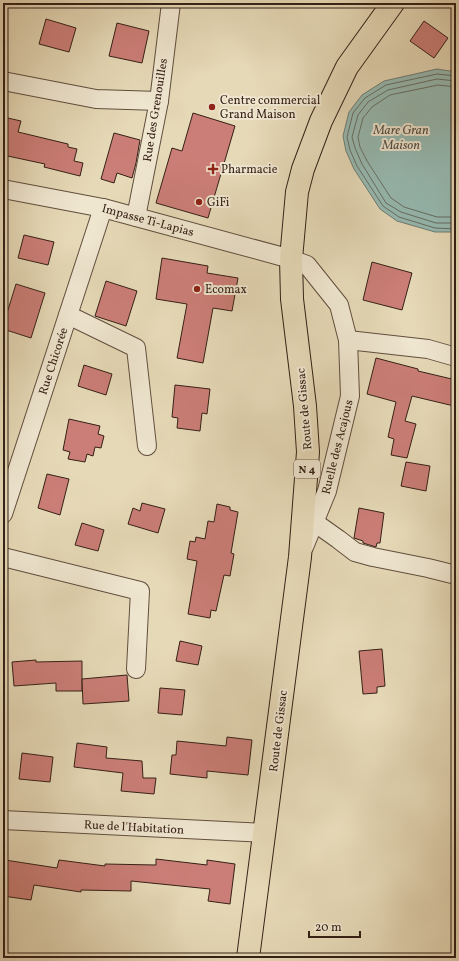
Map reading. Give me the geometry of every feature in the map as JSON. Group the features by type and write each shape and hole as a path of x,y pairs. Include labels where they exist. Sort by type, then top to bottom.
{"main road":[{"name":"Route de Gissac","path":"248,958 300,557 308,452 305,406 292,299 291,259 297,192 303,169 321,121 347,67 393,3"}],"street":[{"name":"Rue des Grenouilles","path":"136,217 159,101 170,3"},
{"path":"3,81 96,99 159,101"},
{"name":"Impasse Ti-Lapias","path":"3,189 103,208 291,259"},
{"name":"Rue Chicorée","path":"3,514 103,208"},
{"name":"Ruelle des Acajous","path":"291,259 307,265 339,305 348,340 350,396 327,491 300,557"},
{"path":"68,315 136,348 147,446"},
{"path":"348,340 428,349 456,358"},
{"path":"314,522 355,552 456,574"},
{"path":"3,557 140,591 136,669"},
{"name":"Rue de l'Habitation","path":"3,820 264,833"}],"water":[{"name":"Mare Gran Maison","path":"437,69 456,72 456,232 435,232 397,221 380,209 354,169 346,151 343,136 349,112 362,95 384,81"}],"building":[{"path":"46,19 76,28 69,52 39,44"},
{"path":"424,21 448,38 434,58 410,41"},
{"path":"117,23 149,31 142,63 109,56"},
{"path":"193,113 235,126 208,218 156,203 172,148 182,151"},
{"path":"3,117 21,121 18,132 68,144 68,147 77,149 74,161 83,163 80,176 44,167 45,164 3,155"},
{"path":"114,133 140,140 132,178 117,173 114,183 101,179"},
{"path":"24,235 54,242 48,265 18,258"},
{"name":"Ecomax","path":"162,258 208,266 207,273 238,278 232,311 213,308 203,363 177,358 187,304 156,299"},
{"path":"372,262 412,273 402,310 363,300"},
{"path":"106,281 137,291 126,326 95,316"},
{"path":"16,284 45,293 31,338 3,329"},
{"path":"376,358 418,369 418,371 456,380 456,399 454,406 412,396 405,421 416,424 407,458 391,455 394,439 388,437 396,402 367,394"},
{"path":"84,365 112,374 106,395 78,386"},
{"path":"175,385 210,389 207,414 202,413 200,431 177,428 178,418 172,417"},
{"path":"69,419 100,426 98,434 104,436 101,448 95,447 93,456 87,454 85,462 68,459 70,452 63,450"},
{"path":"406,462 430,466 426,491 401,486"},
{"path":"47,474 69,479 60,515 38,508"},
{"path":"142,503 165,509 158,533 128,524 133,508 140,511"},
{"path":"217,504 230,507 230,510 238,512 231,553 234,554 230,576 224,575 216,611 211,610 210,618 188,614 197,561 187,559 190,541 195,542 196,537 205,539 208,521 214,522"},
{"path":"359,508 384,513 380,543 377,543 376,547 363,543 363,541 354,538"},
{"path":"82,523 104,530 98,551 75,545"},
{"path":"180,641 202,646 198,665 176,661"},
{"path":"382,649 385,686 377,687 377,693 363,694 359,651"},
{"path":"36,660 36,662 82,661 82,691 56,691 56,683 14,686 12,662"},
{"path":"127,675 129,701 83,704 82,679"},
{"path":"160,688 185,690 182,715 158,713"},
{"path":"227,737 252,740 248,775 207,771 207,778 170,774 172,755 176,755 177,741 226,746"},
{"path":"77,743 107,747 106,758 142,761 143,778 156,778 154,794 121,791 123,773 74,767"},
{"path":"22,753 53,757 50,782 19,779"},
{"path":"156,859 207,865 207,860 235,864 230,904 208,901 210,889 131,881 131,891 81,890 81,892 34,885 31,900 3,896 3,873 5,860 57,868 59,860 105,866 105,864 156,865"}],"place":[{"name":"Centre commercial Grand Maison","path":"212,107"},
{"name":"Pharmacie","path":"213,169"},
{"name":"GiFi","path":"199,202"},
{"name":"Ecomax","path":"197,289"}]}
